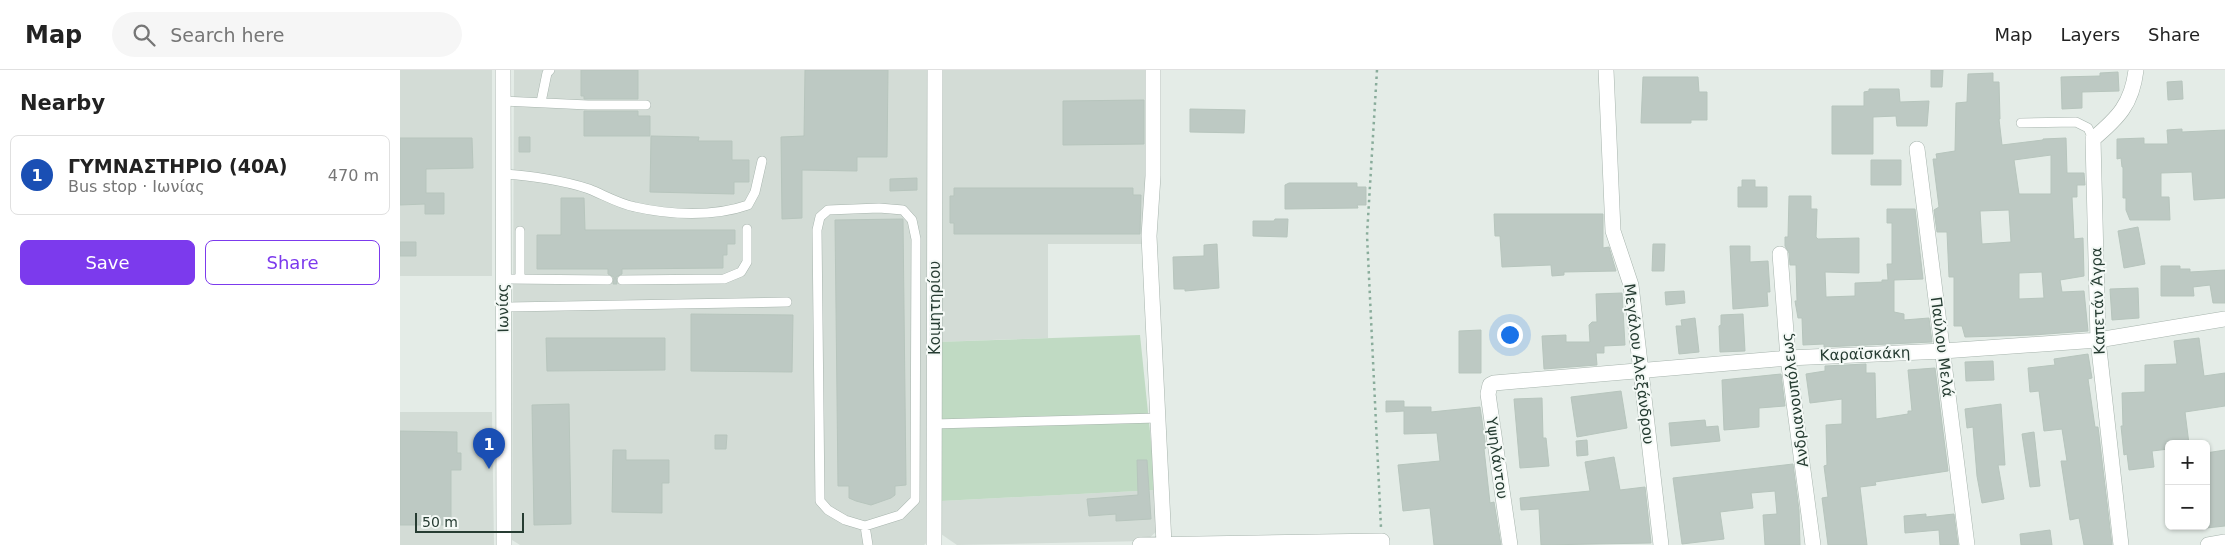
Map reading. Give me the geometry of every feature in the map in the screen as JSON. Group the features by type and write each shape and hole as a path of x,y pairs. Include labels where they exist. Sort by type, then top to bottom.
{"street":[{"name":"Ιωνίας","path":"503,70 504,545"},
{"name":"Κοιμητηρίου","path":"934,545 935,70"},
{"path":"1153,70 1153,176 1149,236 1164,544"},
{"name":"Μεγάλου Αλεξάνδρου","path":"1606,70 1613,231 1631,285 1661,545"},
{"path":"2094,139 2118,119 2135,81 2136,70"},
{"name":"Καπετάν Άγρα","path":"2094,139 2098,340 2121,545"},
{"name":"Παύλου Μελά","path":"1917,149 1967,545"},
{"name":"Ανδριανουπόλεως","path":"1780,254 1788,358 1813,545"},
{"name":"Καραϊσκάκη","path":"1503,381 1788,358 1943,351 2098,340 2225,319"},
{"name":"Υψηλάντου","path":"1503,381 1490,385 1488,394 1510,545"},
{"path":"2208,545 2225,542"},
{"path":"1140,545 1382,543"}],"lane":[{"path":"540,102 547,73 550,70"},
{"path":"502,101 588,105 646,105"},
{"path":"2021,123 2076,122 2088,128 2094,139"},
{"path":"503,174 516,174 587,189 634,207 682,212 730,211 748,205 755,192 762,162"},
{"path":"879,208 904,210 912,220 916,239 916,500 900,514 865,526 844,520 828,510 820,501 817,230 820,216 828,210 879,208"},
{"path":"622,280 724,279 742,272 747,262 747,229"},
{"path":"520,231 520,279"},
{"path":"503,279 608,280"},
{"path":"503,307 786,302"},
{"path":"934,424 1158,418"},
{"path":"865,526 868,545"}],"path":[{"path":"1377,70 1367,235 1382,543"}],"shaded area":[{"path":"400,70 492,70 492,276 400,276"},
{"path":"514,70 930,70 930,540 924,545 520,545 512,540"},
{"path":"938,70 1148,70 1146,244 1048,244 1048,338 937,342"},
{"path":"400,412 492,412 494,545 400,545"},
{"path":"1156,490 1157,531 1146,541 957,545 941,534 941,501"}],"green space":[{"path":"1140,335 1156,490 941,501 937,342"}],"building":[{"path":"581,70 638,70 638,99 584,99 584,96 581,96"},
{"path":"805,70 888,70 887,157 857,157 857,171 802,170 802,218 782,219 781,137 804,136"},
{"path":"1931,70 1943,70 1942,87 1931,87"},
{"path":"2118,72 2119,91 2082,92 2082,108 2062,109 2061,77 2100,76 2100,73"},
{"path":"1993,73 1993,82 1999,82 1999,119 2002,145 2043,139 2066,138 2067,173 2084,173 2085,185 2077,185 2077,197 2072,197 2074,239 2083,238 2084,276 2060,280 2062,292 2084,291 2088,331 1965,337 1962,326 1954,326 1954,277 1949,277 1947,232 1937,232 1934,210 1939,207 1933,159 1937,159 1936,154 1955,151 1956,103 1967,102 1968,74","holes":["2051,155 2051,194 2019,194 2014,160","2009,210 2011,242 1982,244 1980,211","2042,272 2044,298 2019,299 2019,273"]},
{"path":"1643,77 1698,77 1699,92 1707,92 1707,120 1691,120 1691,123 1641,123"},
{"path":"2182,81 2183,99 2168,100 2167,82"},
{"path":"1869,89 1899,89 1900,102 1929,101 1927,126 1897,126 1896,116 1873,117 1873,154 1832,154 1832,106 1864,106 1864,92 1869,91"},
{"path":"1144,100 1144,144 1063,145 1063,101"},
{"path":"1190,109 1245,110 1244,133 1190,132"},
{"path":"584,111 638,111 638,116 650,116 650,136 584,136"},
{"path":"2182,129 2182,132 2225,130 2225,198 2194,200 2192,172 2161,173 2161,197 2169,197 2170,220 2130,220 2126,210 2126,198 2123,198 2123,167 2121,158 2117,159 2117,139 2144,138 2144,144 2168,144 2167,130"},
{"path":"651,136 699,137 698,141 732,141 732,160 749,160 749,182 734,182 734,194 650,192"},
{"path":"519,137 530,137 530,152 519,152"},
{"path":"400,138 472,138 473,168 426,169 426,193 444,193 444,214 425,214 425,204 400,205"},
{"path":"1871,160 1901,160 1901,185 1871,185"},
{"path":"917,178 917,190 890,191 890,179"},
{"path":"1742,180 1755,180 1755,187 1767,187 1767,207 1738,207 1738,187 1742,187"},
{"path":"1289,183 1357,183 1357,187 1366,187 1366,205 1357,205 1358,208 1285,209 1285,185"},
{"path":"954,188 1133,188 1133,195 1141,195 1140,234 954,234 954,223 950,223 950,196 954,196"},
{"path":"1789,196 1811,196 1811,209 1817,209 1816,237 1818,239 1859,238 1859,273 1825,272 1826,297 1855,296 1855,283 1888,280 1887,264 1892,264 1892,223 1887,223 1887,209 1915,209 1923,279 1894,280 1894,312 1904,314 1904,320 1929,318 1932,342 1824,347 1824,344 1803,345 1802,318 1798,318 1795,301 1797,301 1796,265 1790,265 1789,253 1785,246 1785,237 1788,237"},
{"path":"561,198 584,198 585,230 735,230 735,244 727,244 727,255 723,255 723,268 622,269 622,274 616,277 617,284 613,284 614,277 608,274 608,269 537,269 537,235 561,235"},
{"path":"1494,214 1603,214 1603,248 1609,247 1616,271 1564,272 1564,275 1552,276 1551,265 1502,267 1500,236 1495,236"},
{"path":"903,219 906,485 895,486 895,495 871,505 849,498 849,486 838,486 835,220"},
{"path":"1275,219 1288,219 1287,237 1253,236 1253,221 1274,221"},
{"path":"2138,227 2145,264 2124,268 2118,231"},
{"path":"400,242 416,242 416,256 400,256"},
{"path":"1217,244 1219,288 1185,291 1185,289 1174,289 1173,257 1204,256 1204,245"},
{"path":"1653,244 1665,244 1664,271 1652,271"},
{"path":"1730,246 1750,246 1750,262 1768,261 1770,292 1767,292 1768,306 1733,309"},
{"path":"2161,266 2180,266 2180,269 2190,269 2190,272 2225,270 2225,303 2213,303 2210,285 2193,287 2194,296 2161,296"},
{"path":"2138,288 2139,318 2112,320 2110,289"},
{"path":"1684,291 1685,303 1666,305 1665,292"},
{"path":"1622,293 1625,345 1604,346 1604,353 1596,353 1597,365 1544,369 1542,336 1566,335 1566,342 1590,342 1589,325 1592,322 1597,322 1596,294"},
{"path":"691,314 793,315 792,372 691,371"},
{"path":"1743,314 1745,351 1720,352 1719,326 1721,325 1721,315"},
{"path":"1695,318 1699,352 1679,354 1676,326 1682,326 1681,320"},
{"path":"1481,330 1481,373 1459,373 1459,331"},
{"path":"546,338 665,338 665,370 547,371"},
{"path":"2199,338 2204,376 2225,373 2225,406 2185,412 2188,440 2165,440 2165,449 2152,451 2154,467 2129,470 2127,454 2124,455 2121,426 2123,426 2122,393 2145,392 2145,365 2177,364 2174,341"},
{"path":"2088,354 2092,378 2088,379 2095,427 2098,427 2112,545 2084,545 2079,518 2070,520 2061,461 2067,461 2062,429 2044,431 2039,391 2030,392 2028,368 2055,365 2054,359"},
{"path":"1993,361 1994,380 1966,381 1965,362"},
{"path":"1866,364 1866,373 1875,373 1876,419 1908,414 1908,411 1912,411 1908,370 1935,368 1948,471 1875,482 1876,485 1860,487 1867,545 1828,545 1822,498 1828,497 1824,466 1827,465 1826,425 1842,424 1842,399 1810,403 1806,374 1825,371 1825,366"},
{"path":"1781,374 1785,406 1759,408 1759,427 1724,430 1722,380"},
{"path":"1621,391 1627,428 1577,437 1571,397"},
{"path":"1542,398 1543,438 1546,438 1549,466 1520,468 1514,399"},
{"path":"1386,401 1404,401 1404,407 1431,407 1431,412 1480,407 1486,448 1484,449 1490,503 1494,502 1501,545 1434,545 1430,508 1403,511 1398,465 1440,461 1437,433 1404,434 1404,411 1386,412"},
{"path":"569,404 571,524 534,525 532,405"},
{"path":"2001,404 2005,465 1998,465 2004,499 1982,503 1977,476 1973,427 1967,428 1965,409"},
{"path":"1705,420 1706,427 1718,426 1720,441 1671,446 1669,423"},
{"path":"400,431 457,432 457,453 461,453 461,470 451,470 451,525 400,525"},
{"path":"2034,432 2040,486 2030,487 2022,434"},
{"path":"715,435 727,435 726,449 715,449"},
{"path":"1587,440 1588,455 1577,456 1576,441"},
{"path":"613,450 626,450 626,460 669,460 669,483 662,483 662,513 612,512"},
{"path":"2225,450 2225,526 2210,528 2210,485 2210,452"},
{"path":"1614,457 1620,490 1645,487 1651,543 1541,545 1539,509 1521,510 1520,498 1590,491 1585,462"},
{"path":"1137,460 1147,460 1151,519 1116,521 1116,514 1089,516 1087,499 1138,495"},
{"path":"1793,464 1799,510 1800,545 1765,545 1763,515 1777,514 1775,491 1751,493 1753,508 1720,512 1724,539 1682,544 1673,478"},
{"path":"1926,514 1926,517 1954,514 1958,545 1940,545 1939,530 1905,533 1904,516"},
{"path":"2050,530 2052,545 2021,545 2020,534"}],"place":[{"name":"ΓΥΜΝΑΣΤΗΡΙΟ (40Α)","path":"489,469"}]}
